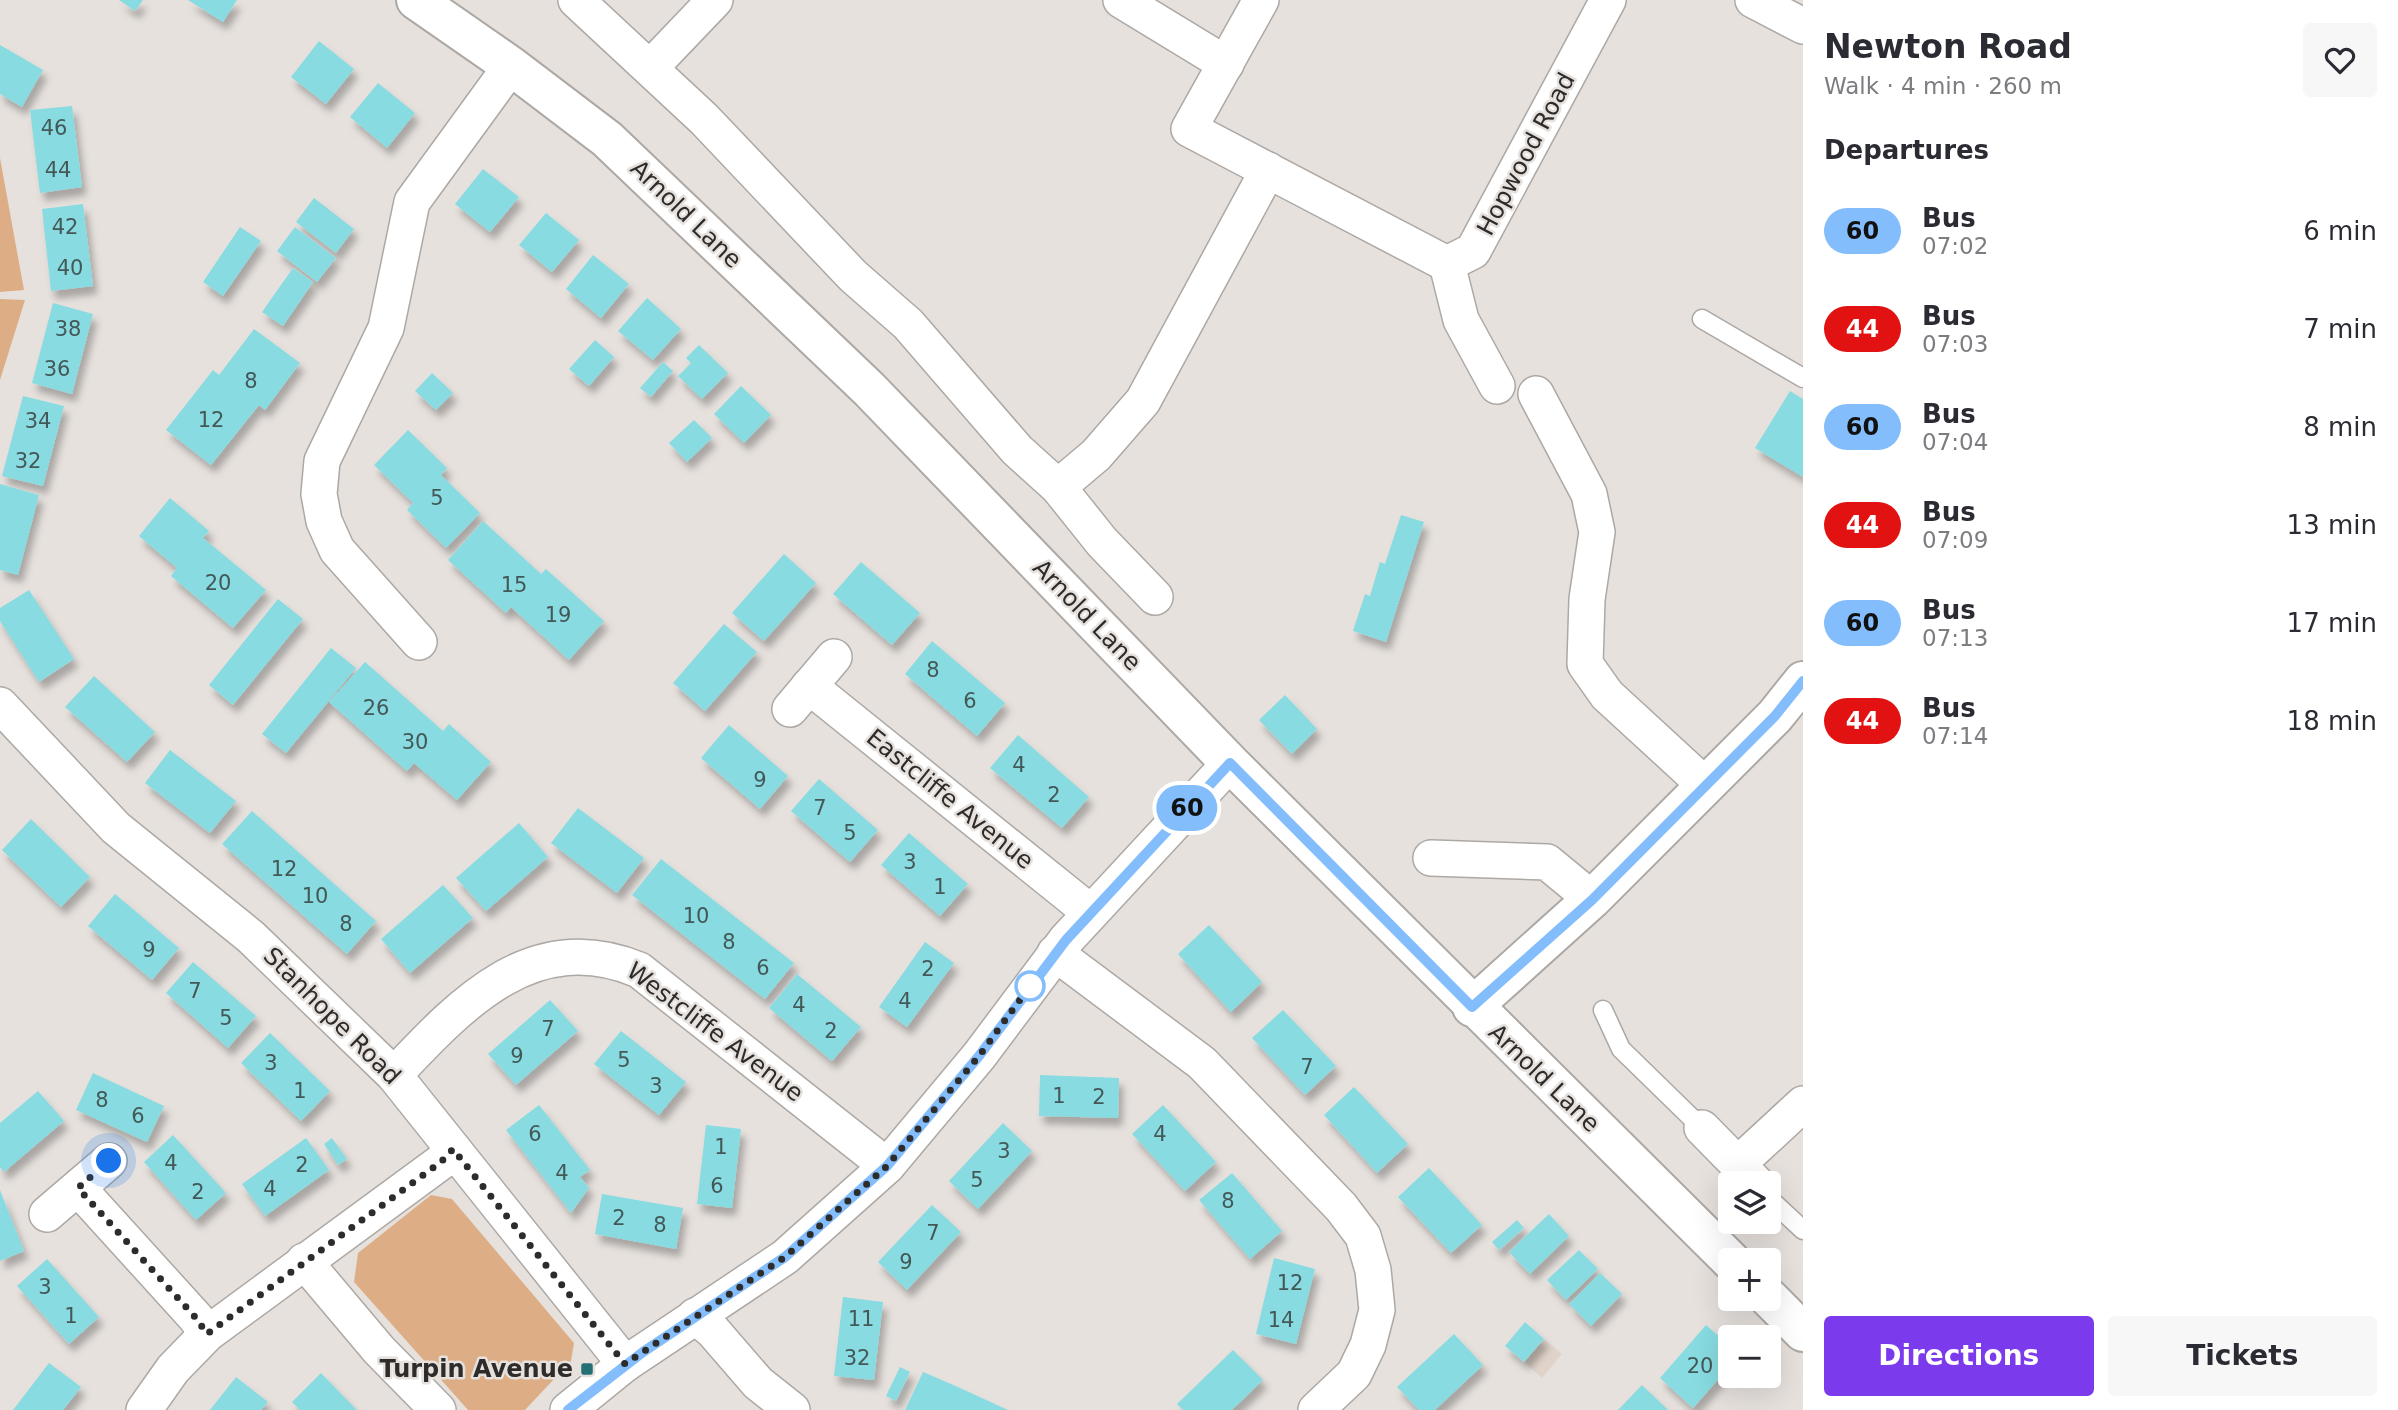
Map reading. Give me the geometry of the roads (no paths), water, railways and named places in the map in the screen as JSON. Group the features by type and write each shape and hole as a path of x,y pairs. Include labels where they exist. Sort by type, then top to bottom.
{"street":[{"name":"Arnold Lane","path":"416,0 512,66 607,139 869,389 1230,763 1472,1007 1718,1248"},
{"path":"576,0 650,68 793,210 853,276 908,324 1017,450 1058,487 1102,542 1155,597"},
{"path":"650,68 715,0"},
{"path":"1121,0 1226,64"},
{"path":"1261,0 1189,129 1447,264 1461,320 1497,386"},
{"name":"Hopwood Road","path":"1447,264 1473,251 1608,0"},
{"path":"1753,0 1803,26"},
{"path":"419,642 337,550 324,522 320,503 323,461 386,328 412,202 512,66"},
{"path":"1058,487 1096,455 1143,401 1268,170"},
{"path":"1536,394 1589,494 1597,532 1587,599 1586,664 1607,695 1705,785"},
{"name":"Eastcliffe Avenue","path":"834,657 800,698 1090,912"},
{"path":"1472,1007 1592,900 1775,716 1803,681"},
{"name":"Stanhope Road","path":"0,705 116,828 251,937 394,1075 625,1364"},
{"path":"568,1410 625,1364 785,1257 887,1166 979,1056 1055,953 1230,763"},
{"path":"1431,858 1547,862 1592,900"},
{"path":"1055,953 1202,1063 1341,1207 1363,1236 1373,1270 1377,1310 1368,1345 1354,1374 1316,1410"},
{"name":"Westcliffe Avenue","path":"394,1075 465,1007 509,972 556,957 575,955 611,958 639,970 887,1166"},
{"path":"1767,1171 1803,1104"},
{"path":"1702,1128 1744,1171"},
{"path":"144,1410 173,1370 207,1334 441,1162 453,1149"},
{"path":"47,1214 109,1161"},
{"path":"78,1188 196,1318 207,1334"},
{"path":"304,1261 379,1350 438,1410"},
{"path":"1781,1310 1803,1332"},
{"path":"695,1315 713,1331 758,1383 792,1410"}],"lane":[{"path":"1702,319 1803,378"},
{"path":"1602,1010 1621,1049 1702,1128"},
{"path":"1781,1208 1803,1230"}],"place":[{"name":"Turpin Avenue","path":"587,1369"}]}
